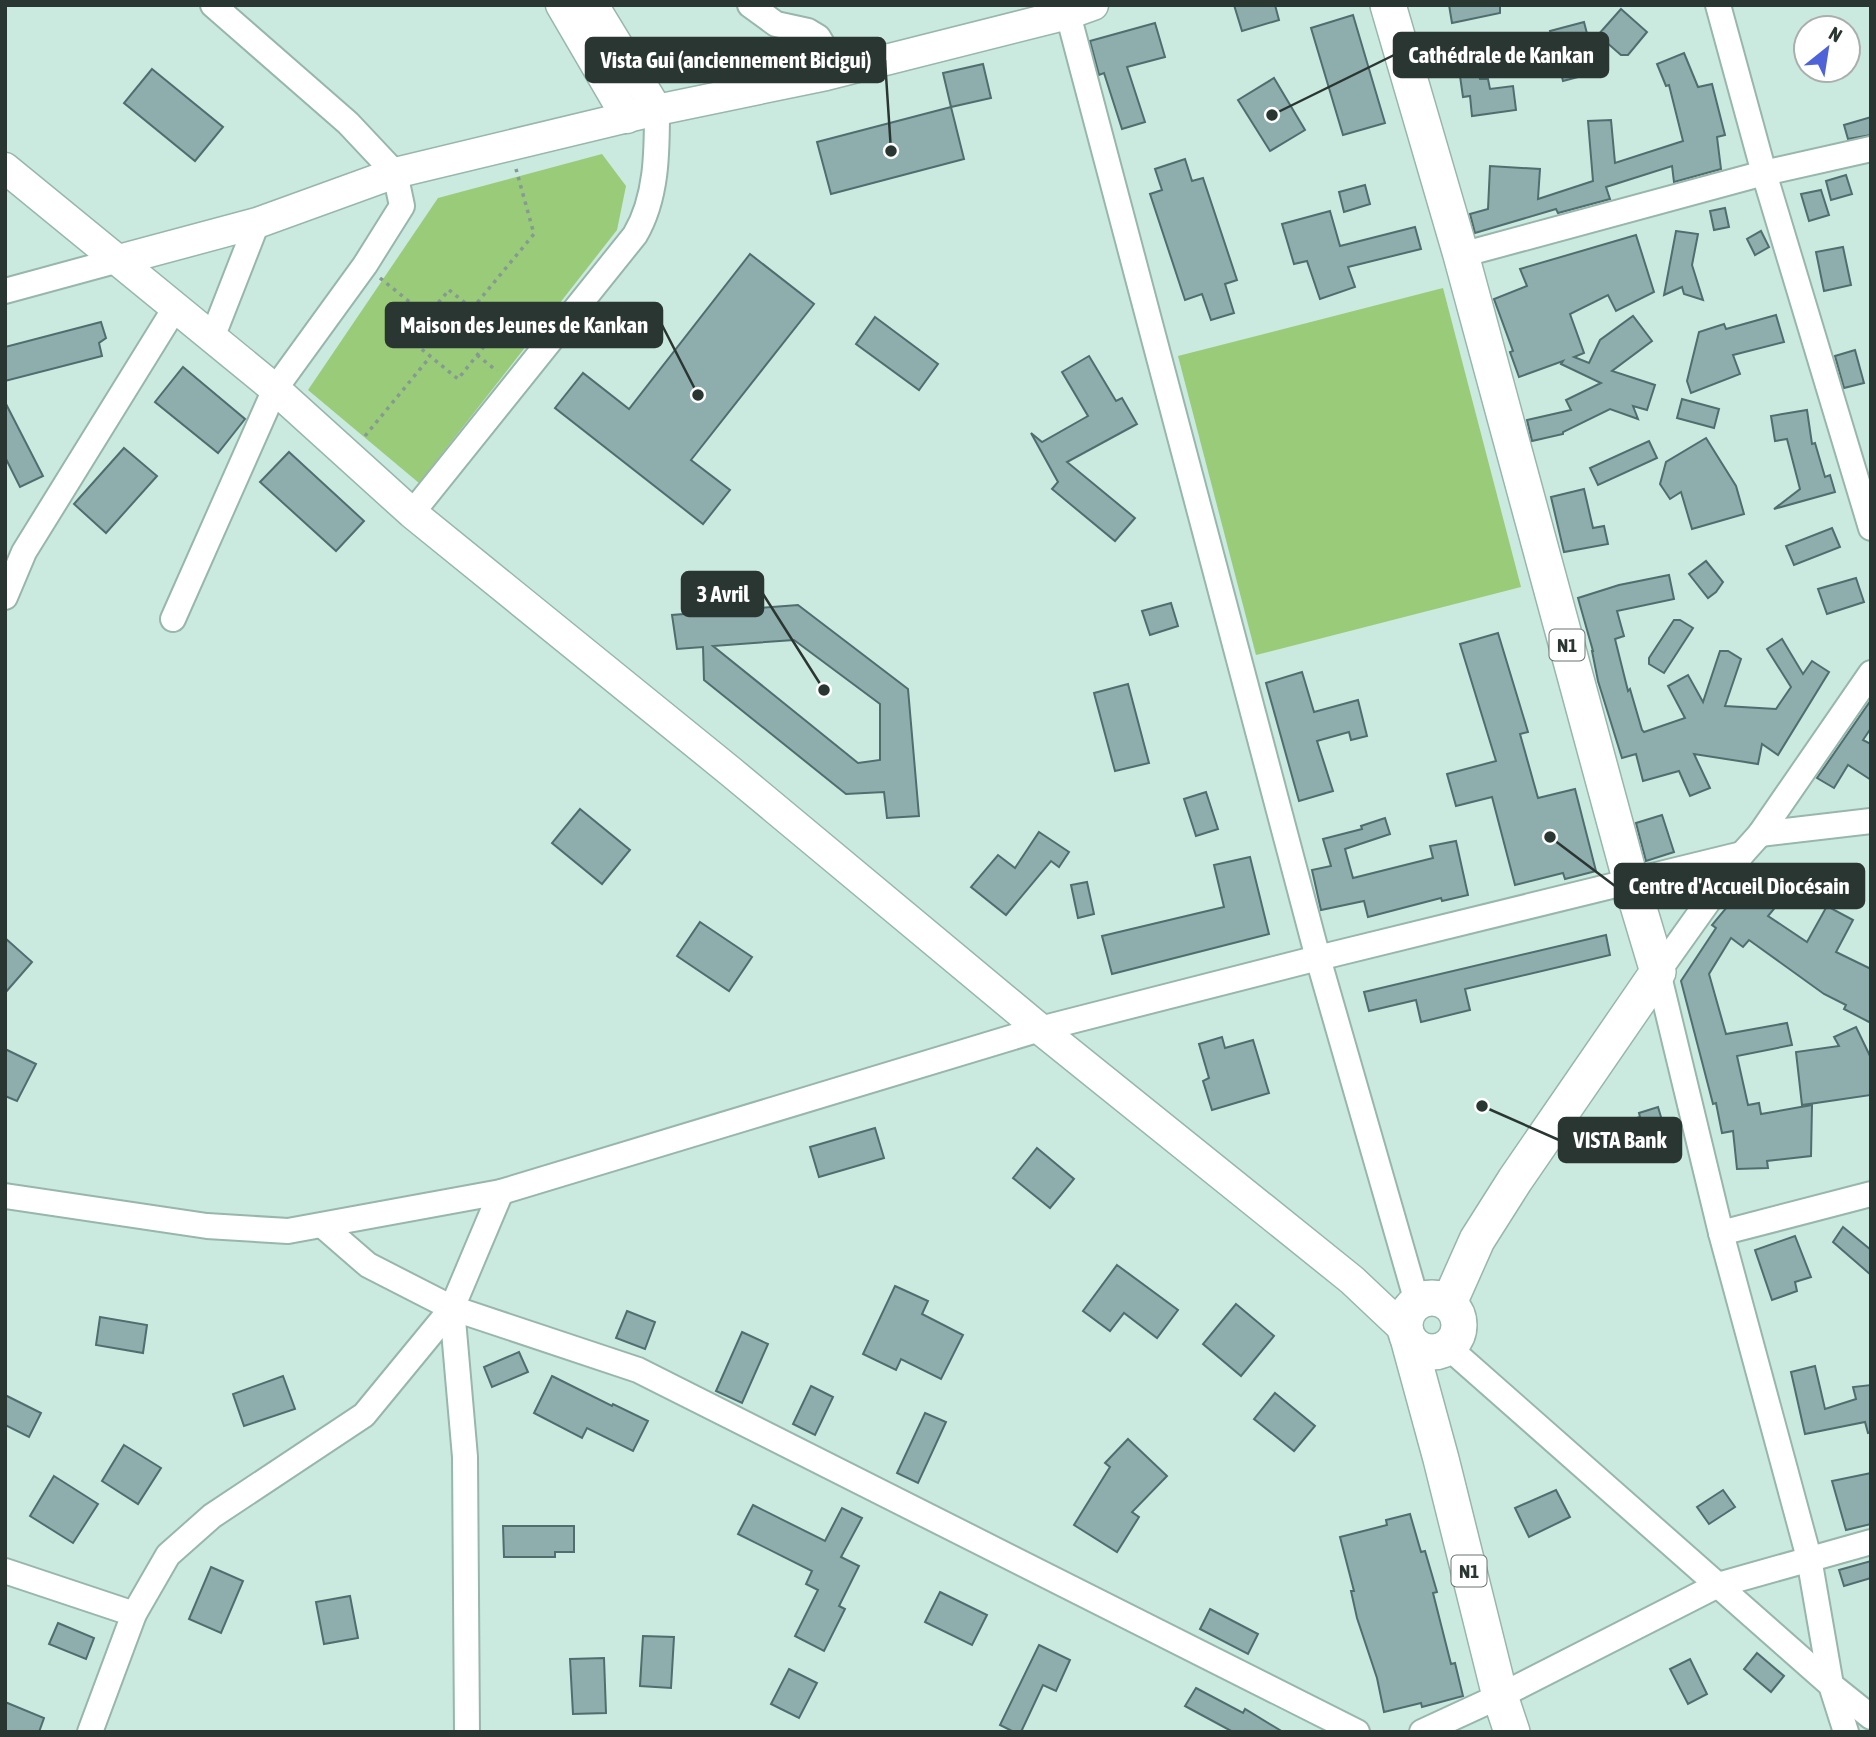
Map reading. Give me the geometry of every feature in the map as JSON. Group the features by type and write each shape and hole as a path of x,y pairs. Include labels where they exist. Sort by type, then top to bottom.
{"highway":[{"name":"N1","path":"1388,5 1461,255 1631,882 1658,972 1516,1180 1425,1322 1428,1409 1500,1696 1512,1732"}],"main road":[{"path":"561,5 627,118"},
{"path":"593,5 657,110"},
{"path":"119,260 257,223 396,173 657,110 826,75 1081,10"},
{"path":"5,168 275,389 412,513 730,771 1040,1029 1352,1280 1425,1322"}],"street":[{"path":"173,619 275,389 365,265 402,206 396,173 348,123 213,5"},
{"path":"750,5 776,23 808,31 818,37 824,47 826,75"},
{"path":"1718,5 1764,173 1871,528"},
{"path":"1081,10 1318,958 1425,1322 1831,1685 1871,1717"},
{"path":"412,513 635,234 647,211 657,149 657,110"},
{"path":"627,118 657,149"},
{"path":"1461,255 1764,173 1871,149"},
{"path":"212,338 257,223"},
{"path":"5,291 119,260"},
{"path":"5,597 24,552 175,308"},
{"path":"1846,1732 1831,1685 1809,1558 1721,1233 1658,972 1742,854 1760,834 1871,673"},
{"path":"1760,834 1871,821"},
{"path":"5,1196 207,1226 288,1231 501,1192 1040,1029 1742,854"},
{"path":"90,1732 134,1614 168,1555 212,1516 365,1415 452,1308 501,1192"},
{"path":"1721,1233 1871,1194"},
{"path":"323,1226 368,1265 452,1308 638,1370 1357,1732"},
{"path":"452,1308 465,1457 467,1732"},
{"path":"1422,1732 1500,1696 1718,1584 1871,1542"},
{"path":"5,1571 134,1614"}],"path":[{"path":"472,309 534,234 509,146"},
{"path":"365,265 427,316"},
{"path":"449,290 472,309 498,329 458,379 408,338 449,290"},
{"path":"348,456 430,357"}],"green space":[{"path":"602,154 626,186 617,230 419,483 308,390 438,198"},
{"path":"1443,288 1521,587 1256,655 1178,356"}],"building":[{"path":"1234,5 1275,5 1279,20 1242,31"},
{"path":"1449,5 1500,5 1500,13 1452,23"},
{"path":"1621,9 1647,32 1628,55 1621,55 1598,35"},
{"path":"1353,15 1385,123 1343,135 1311,28"},
{"path":"1584,22 1597,72 1563,81 1550,31"},
{"path":"1155,23 1165,57 1127,67 1145,122 1122,129 1104,73 1099,75 1090,41"},
{"path":"1684,53 1698,87 1712,84 1725,135 1717,137 1721,169 1674,182 1672,166 1606,187 1610,199 1558,213 1556,209 1475,233 1470,214 1488,209 1490,166 1540,169 1538,199 1593,181 1588,121 1611,120 1615,163 1683,141 1669,85 1666,86 1657,64"},
{"path":"983,64 991,98 951,107 943,73"},
{"path":"152,69 223,127 195,161 124,103"},
{"path":"1479,73 1480,79 1488,79 1490,89 1513,86 1516,110 1472,116 1470,96 1463,97 1460,76"},
{"path":"1274,78 1305,130 1270,151 1238,100"},
{"path":"951,107 964,159 831,194 817,142"},
{"path":"1871,117 1871,135 1848,139 1844,125"},
{"path":"1185,159 1192,181 1203,178 1237,280 1225,284 1234,313 1211,320 1202,294 1185,300 1150,194 1162,190 1155,169"},
{"path":"1846,175 1852,194 1831,200 1826,181"},
{"path":"1365,185 1370,204 1344,212 1339,192"},
{"path":"1821,190 1829,215 1809,221 1801,194"},
{"path":"1725,208 1729,227 1714,230 1710,211"},
{"path":"1330,211 1340,246 1415,227 1421,249 1348,267 1355,287 1320,299 1307,261 1294,264 1282,224"},
{"path":"1676,231 1698,234 1692,265 1703,300 1684,294 1682,287 1664,295"},
{"path":"1761,231 1769,247 1755,255 1747,239"},
{"path":"1636,235 1654,292 1616,311 1608,295 1570,314 1584,353 1574,357 1589,363 1600,340 1633,316 1652,341 1612,371 1655,385 1647,410 1633,406 1638,419 1610,409 1563,434 1532,441 1527,420 1571,410 1566,400 1601,383 1561,364 1563,361 1519,377 1510,352 1513,351 1494,299 1527,286 1520,269"},
{"path":"1843,247 1851,285 1824,291 1816,252"},
{"path":"750,254 814,304 691,460 730,490 703,524 555,408 583,373 629,409"},
{"path":"1776,315 1784,342 1733,355 1740,374 1691,393 1687,381 1699,332 1724,324 1726,329"},
{"path":"875,317 938,364 919,390 856,344"},
{"path":"101,322 106,338 99,343 102,356 5,381 5,347"},
{"path":"1855,350 1864,383 1844,388 1835,356"},
{"path":"1089,356 1116,401 1122,398 1137,424 1067,462 1135,518 1115,541 1052,489 1058,482 1031,433 1042,442 1088,416 1062,372"},
{"path":"183,367 245,419 218,453 155,402"},
{"path":"1682,399 1719,409 1714,428 1677,418"},
{"path":"5,402 43,476 20,487 5,457"},
{"path":"1807,410 1812,444 1815,443 1825,477 1830,475 1835,492 1774,509 1800,489 1787,439 1775,441 1771,416"},
{"path":"1706,438 1736,486 1744,514 1692,529 1681,492 1670,499 1660,484 1666,462"},
{"path":"1649,441 1657,458 1598,485 1590,468"},
{"path":"124,448 157,476 106,533 74,504"},
{"path":"289,452 364,521 336,551 260,482"},
{"path":"1584,489 1593,528 1604,526 1608,544 1564,552 1551,497"},
{"path":"1832,528 1840,547 1794,565 1786,546"},
{"path":"1706,561 1723,582 1708,598 1689,574"},
{"path":"1669,575 1674,599 1617,611 1624,636 1615,639 1628,691 1630,689 1644,732 1685,718 1668,686 1688,675 1703,702 1720,651 1728,651 1741,659 1725,706 1776,709 1791,687 1767,649 1782,639 1803,674 1812,661 1829,672 1778,755 1762,744 1758,764 1694,754 1710,788 1690,796 1679,771 1643,781 1636,754 1622,758 1598,681 1593,651 1578,598 1619,585"},
{"path":"1856,578 1864,602 1827,614 1818,589"},
{"path":"1171,603 1178,626 1150,635 1142,611"},
{"path":"798,605 908,689 919,816 887,818 884,792 846,794 704,680 703,647 677,649 672,615","holes":["794,640 880,704 880,760 858,763 713,646"]},
{"path":"1674,620 1680,620 1693,628 1664,673 1649,664 1649,658"},
{"path":"1498,633 1528,732 1520,734 1538,798 1575,789 1596,871 1565,879 1563,873 1515,885 1492,797 1456,806 1447,774 1496,761 1460,644"},
{"path":"1302,672 1314,712 1358,700 1367,736 1351,740 1349,732 1317,741 1333,791 1299,801 1266,683"},
{"path":"1128,684 1149,763 1115,771 1094,693"},
{"path":"1871,700 1871,728 1863,740 1871,744 1871,780 1848,765 1834,788 1817,778"},
{"path":"1206,792 1218,829 1196,836 1184,799"},
{"path":"580,809 630,850 602,884 552,843"},
{"path":"1662,815 1674,852 1646,861 1636,823"},
{"path":"1385,818 1390,834 1345,849 1353,878 1433,858 1430,846 1456,841 1468,895 1442,901 1441,898 1368,917 1364,901 1321,910 1312,870 1331,866 1323,839 1362,829 1361,826"},
{"path":"1039,832 1069,852 1059,867 1051,861 1006,915 971,887 998,855 1015,868"},
{"path":"1250,857 1269,934 1112,974 1102,936 1224,907 1214,865"},
{"path":"1087,882 1094,914 1078,918 1071,885"},
{"path":"1746,884 1778,904 1768,916 1807,942 1827,906 1853,920 1836,952 1871,969 1871,1023 1844,1009 1846,1005 1824,994 1749,940 1743,947 1731,938 1709,974 1726,1034 1787,1023 1792,1045 1737,1056 1748,1105 1759,1103 1761,1114 1812,1105 1811,1156 1767,1161 1768,1168 1737,1169 1733,1131 1722,1133 1681,981 1716,928 1712,925"},
{"path":"700,922 752,957 729,991 677,956"},
{"path":"1606,935 1610,955 1465,989 1470,1010 1421,1022 1416,1000 1369,1011 1364,992"},
{"path":"5,938 32,962 5,993"},
{"path":"1856,1027 1871,1058 1871,1095 1802,1105 1796,1052 1839,1046 1834,1037"},
{"path":"1222,1037 1225,1048 1253,1040 1269,1093 1212,1110 1203,1081 1209,1078 1199,1044"},
{"path":"5,1049 36,1064 17,1101 5,1096"},
{"path":"1658,1107 1664,1127 1635,1136 1640,1152 1622,1157 1613,1125 1640,1117 1639,1113"},
{"path":"875,1128 884,1158 819,1177 810,1147"},
{"path":"1037,1148 1074,1179 1050,1208 1013,1178"},
{"path":"1843,1227 1871,1250 1871,1275 1833,1242"},
{"path":"1795,1236 1811,1277 1795,1282 1797,1291 1772,1300 1755,1250"},
{"path":"1117,1265 1178,1310 1157,1338 1124,1313 1110,1331 1083,1311"},
{"path":"895,1286 928,1301 922,1314 963,1335 941,1379 901,1359 896,1370 863,1354"},
{"path":"1236,1304 1274,1336 1241,1376 1203,1344"},
{"path":"627,1311 655,1322 645,1349 616,1338"},
{"path":"100,1317 147,1325 143,1353 96,1345"},
{"path":"742,1332 768,1344 742,1403 716,1391"},
{"path":"519,1352 528,1372 492,1387 484,1367"},
{"path":"1815,1366 1825,1409 1856,1399 1853,1387 1871,1385 1871,1432 1868,1433 1865,1422 1805,1434 1791,1372"},
{"path":"283,1376 295,1409 244,1426 233,1394"},
{"path":"552,1376 648,1421 633,1451 587,1428 582,1438 534,1413"},
{"path":"811,1386 833,1397 815,1435 793,1424"},
{"path":"1275,1393 1315,1426 1294,1451 1254,1419"},
{"path":"5,1395 41,1413 29,1437 5,1425"},
{"path":"925,1413 946,1422 918,1483 897,1473"},
{"path":"1128,1439 1167,1476 1132,1512 1139,1517 1117,1552 1074,1525 1110,1467 1105,1463"},
{"path":"124,1445 161,1468 138,1504 102,1481"},
{"path":"1871,1473 1871,1524 1846,1530 1832,1481"},
{"path":"54,1476 98,1504 73,1543 30,1516"},
{"path":"1556,1490 1570,1517 1529,1537 1515,1508"},
{"path":"1723,1490 1735,1507 1709,1524 1697,1507"},
{"path":"753,1505 825,1541 842,1508 862,1518 841,1557 859,1566 839,1606 845,1609 824,1651 795,1636 818,1590 806,1584 812,1571 738,1534"},
{"path":"1410,1514 1437,1592 1433,1593 1451,1664 1455,1663 1463,1696 1422,1707 1421,1703 1384,1712 1377,1678 1357,1618 1351,1591 1354,1591 1340,1537 1387,1525 1386,1520"},
{"path":"503,1526 574,1526 574,1552 555,1552 555,1557 504,1557"},
{"path":"1871,1561 1871,1578 1844,1586 1839,1570"},
{"path":"211,1567 243,1581 221,1633 189,1619"},
{"path":"940,1592 987,1615 972,1645 925,1622"},
{"path":"350,1596 358,1638 324,1644 316,1602"},
{"path":"1210,1609 1258,1634 1248,1654 1200,1629"},
{"path":"58,1623 94,1638 86,1659 49,1644"},
{"path":"643,1636 674,1637 671,1688 640,1686"},
{"path":"1039,1645 1070,1660 1056,1691 1043,1685 1021,1732 1014,1732 1000,1725"},
{"path":"1757,1653 1784,1676 1771,1692 1744,1669"},
{"path":"604,1658 606,1713 573,1714 570,1659"},
{"path":"1690,1659 1707,1694 1688,1704 1670,1669"},
{"path":"789,1669 817,1683 799,1718 771,1704"},
{"path":"1196,1688 1243,1713 1245,1709 1283,1732 1233,1732 1185,1706"},
{"path":"5,1702 44,1718 39,1732 5,1732"}],"place":[{"name":"Cathédrale de Kankan","path":"1272,115"},
{"name":"Vista Gui (anciennement Bicigui)","path":"891,151"},
{"name":"Maison des Jeunes de Kankan","path":"698,395"},
{"name":"3 Avril","path":"824,690"},
{"name":"Centre d'Accueil Diocésain","path":"1550,837"},
{"name":"VISTA Bank","path":"1482,1106"}]}
